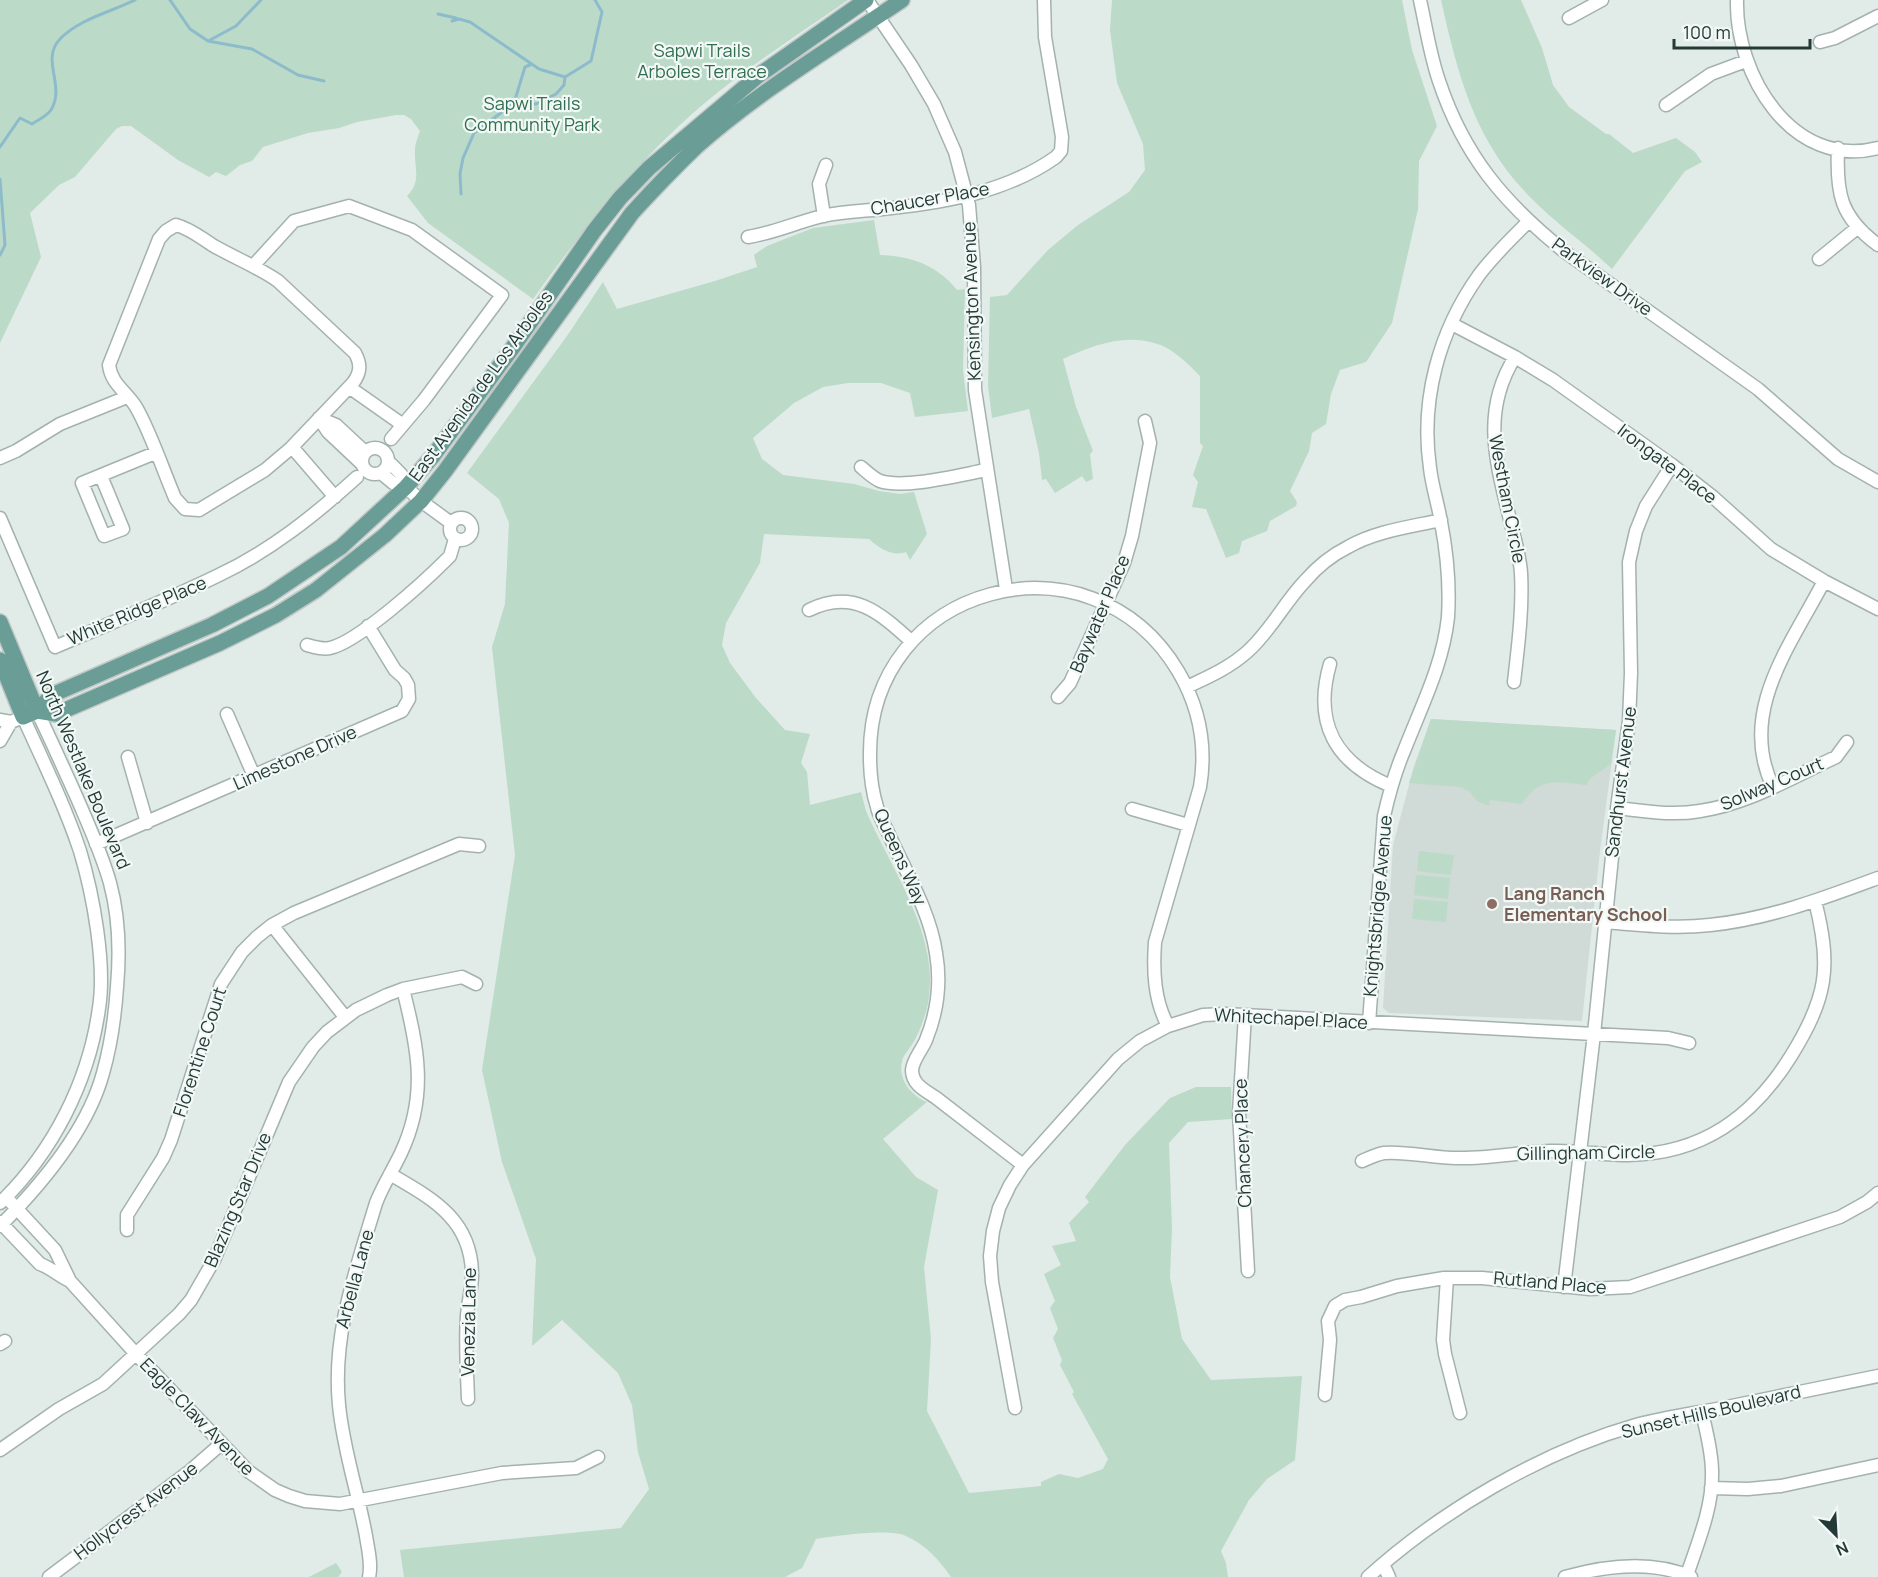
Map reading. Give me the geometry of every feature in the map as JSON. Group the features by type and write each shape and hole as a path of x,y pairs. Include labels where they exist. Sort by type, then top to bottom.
{"main road":[{"name":"East Avenida de Los Arboles","path":"14,719 52,695 212,625 268,597 341,547 406,488 433,456 620,198 687,133 759,75 867,0"},
{"name":"East Avenida de Los Arboles","path":"14,719 56,714 220,643 276,615 316,590 352,563 421,501 469,439 632,213 660,183 697,147 744,109 902,0"},
{"name":"North Westlake Boulevard","path":"0,622 14,719"},
{"name":"North Westlake Boulevard","path":"0,660 14,719"}],"street":[{"name":"Kensington Avenue","path":"867,0 911,64 934,104 955,152 967,195 975,267 975,390 1006,590"},
{"name":"Chaucer Place","path":"748,237 824,216 907,206 967,195 1002,185 1056,158 1061,150 1062,137 1045,37 1044,0"},
{"name":"Parkview Drive","path":"1420,0 1438,80 1448,105 1465,141 1504,197 1565,252 1758,389 1838,459 1878,482"},
{"path":"1569,18 1602,0"},
{"path":"1737,0 1736,17 1746,61 1760,92 1770,106 1789,125 1809,139 1856,151 1878,147"},
{"path":"1820,42 1835,38 1878,16"},
{"path":"1666,105 1711,74 1746,61"},
{"path":"1838,148 1838,189 1845,208 1857,228 1878,245"},
{"path":"824,216 819,184 826,165"},
{"path":"253,266 294,222 350,206 412,230 502,295 391,440"},
{"name":"Knightsbridge Avenue","path":"1369,1023 1384,816 1391,786 1403,753 1431,687 1444,643 1448,617 1449,590 1445,546 1430,470 1427,419 1433,373 1464,298 1480,274 1528,221"},
{"path":"176,225 189,228 213,245 253,266 278,281 355,353 360,367 358,376 292,447 265,470 206,508 192,511 185,509 175,498 135,406 110,374 109,364 159,239 165,231 176,225"},
{"path":"1819,259 1857,228"},
{"name":"Irongate Place","path":"1452,324 1553,380 1672,465 1713,497 1770,549 1878,609"},
{"name":"Westham Circle","path":"1514,682 1521,573 1500,474 1493,428 1498,392 1507,369 1515,357"},
{"path":"349,387 403,425"},
{"path":"0,458 60,424 128,397"},
{"path":"319,418 328,432 364,458 368,472 381,473 393,483 406,488 451,523"},
{"name":"Baywater Place","path":"1058,697 1070,683 1124,563 1132,536 1150,442 1145,421"},
{"path":"292,447 335,497"},
{"path":"364,458 372,447 381,448 387,454 389,462 401,474 406,488"},
{"path":"101,476 123,529 104,536 82,483 155,453"},
{"path":"381,473 389,462"},
{"name":"Sandhurst Avenue","path":"1564,1287 1594,1034 1617,808 1625,754 1631,687 1629,562 1636,531 1646,506 1672,465"},
{"path":"861,467 876,480 891,484 987,470"},
{"name":"White Ridge Place","path":"0,518 55,647 220,575 275,543 317,513 357,477"},
{"path":"307,645 327,649 338,646 406,597 450,556 460,539 471,534 470,523 460,518 451,523 449,530 460,539"},
{"path":"1187,687 1220,671 1246,652 1262,636 1304,581 1335,555 1354,543 1374,536 1441,520"},
{"path":"1773,787 1761,746 1764,702 1773,677 1824,581"},
{"name":"Queens Way","path":"1023,1165 935,1096 922,1089 913,1076 913,1063 926,1042 935,1010 938,983 937,955 927,916 877,808 870,756 872,726 880,694 892,667 911,641 931,623 954,608 980,596 1031,587 1080,594 1106,603 1131,619 1152,637 1171,659 1187,687 1193,700 1201,732 1203,752 1200,787 1155,942 1156,986 1159,1005 1168,1026"},
{"path":"809,610 820,604 838,600 855,603 884,617 911,641"},
{"name":"Limestone Drive","path":"96,844 382,720 396,716 406,706 409,699 408,685 368,626"},
{"path":"1330,664 1325,682 1324,704 1327,722 1334,739 1343,755 1356,768 1391,786"},
{"path":"227,714 254,776"},
{"name":"East Avenida de Los Arboles","path":"0,741 14,719"},
{"name":"North Westlake Boulevard","path":"1,1224 18,1209 52,1168 84,1118 103,1074 112,1030 119,967 110,882 96,844 14,719"},
{"name":"North Westlake Boulevard","path":"3,1200 40,1156 73,1098 85,1067 100,1006 97,932 80,853 14,719"},
{"name":"Solway Court","path":"1617,808 1663,813 1697,812 1733,804 1836,757 1846,742"},
{"path":"128,757 147,823"},
{"path":"1132,809 1188,825"},
{"name":"Florentine Court","path":"127,1230 127,1215 163,1158 171,1140 221,984 242,952 272,925 294,913 459,844 479,846"},
{"path":"1605,922 1661,927 1711,925 1762,916 1815,901 1878,878"},
{"name":"Gillingham Circle","path":"1362,1161 1383,1153 1457,1158 1553,1151 1631,1155 1656,1153 1699,1141 1723,1129 1762,1096 1806,1032 1821,992 1825,969 1825,949 1815,901"},
{"path":"272,925 345,1017"},
{"name":"Blazing Star Drive","path":"0,1450 59,1409 103,1384 179,1314 202,1284 289,1082 313,1047 345,1017 372,1001 403,989 462,977 476,984"},
{"name":"Arbella Lane","path":"369,1577 370,1563 359,1501 342,1431 338,1354 346,1305 376,1203 409,1133 418,1095 417,1046 403,989"},
{"name":"Whitechapel Place","path":"1015,1408 992,1282 990,1256 999,1208 1023,1165 1118,1059 1140,1041 1168,1026 1203,1016 1245,1015 1668,1038 1689,1043"},
{"name":"Chancery Place","path":"1245,1015 1239,1113 1248,1271"},
{"name":"Venezia Lane","path":"390,1174 432,1198 460,1229 466,1243 472,1273 466,1334 468,1399"},
{"name":"Rutland Place","path":"1325,1395 1330,1340 1328,1321 1335,1306 1345,1300 1361,1298 1397,1286 1447,1278 1482,1278 1609,1290 1650,1282 1840,1217 1878,1193"},
{"name":"Eagle Claw Avenue","path":"3,1200 18,1209 55,1250 53,1263 59,1276 70,1281 221,1444 260,1481 289,1496 324,1504 359,1501 502,1473 576,1468 598,1457"},
{"name":"Eagle Claw Avenue","path":"1,1224 40,1264 53,1263"},
{"path":"1447,1278 1444,1354 1460,1413"},
{"name":"Sunset Hills Boulevard","path":"1368,1577 1383,1563 1459,1507 1515,1475 1575,1447 1636,1425 1878,1376"},
{"path":"1565,1577 1607,1568 1633,1566 1662,1569 1689,1576 1711,1488 1711,1457 1702,1412"},
{"name":"Hollycrest Avenue","path":"49,1577 190,1472 221,1444"},
{"path":"1711,1488 1748,1489 1781,1486 1878,1465"},
{"path":"1383,1563 1389,1577"}],"shaded area":[{"name":"Lang Ranch Elementary School","path":"1431,719 1616,730 1600,851 1582,1021 1389,1013 1383,1008 1393,845 1414,766"}],"green space":[{"name":"Sapwi Trails Community Park","path":"0,0 848,0 730,83 670,134 608,201 533,299 428,223 407,196 416,180 415,148 420,131 411,119 404,115 308,133 263,147 252,161 240,165 226,176 216,172 209,177 178,160 131,126 122,126 116,129 75,177 59,185 30,213 41,257 0,343"},
{"path":"1112,0 1402,0 1412,50 1437,126 1419,161 1418,209 1392,323 1366,362 1340,370 1331,394 1326,424 1312,433 1309,451 1290,491 1297,502 1296,506 1270,521 1267,531 1242,541 1239,553 1226,558 1206,509 1192,507 1198,482 1193,475 1203,446 1200,443 1200,376 1167,348 1142,341 1119,341 1096,346 1063,359 1076,407 1093,451 1090,454 1093,479 1086,482 1082,476 1055,493 1046,479 1042,480 1039,453 1029,409 992,418 988,386 990,297 1007,295 1048,250 1078,225 1129,192 1145,170 1143,144 1117,83 1110,30"},
{"path":"1441,0 1521,0 1542,48 1553,85 1569,107 1633,153 1676,138 1695,152 1702,162 1685,171 1612,269 1533,200 1513,178 1497,155 1483,132 1462,82"},
{"path":"874,220 880,255 902,257 923,264 941,274 957,290 965,289 963,370 968,411 915,417 910,393 881,383 848,383 823,387 794,403 753,438 762,459 783,475 854,484 900,494 914,492 927,534 910,560 906,552 891,552 869,539 764,534 760,563 726,623 722,645 730,663 756,698 785,730 810,734 801,763 807,772 810,805 861,792 866,811 906,892 923,935 930,977 928,1003 918,1034 903,1058 901,1072 910,1090 927,1102 883,1139 916,1177 938,1190 924,1267 931,1339 927,1411 969,1493 1041,1486 1041,1482 1059,1474 1078,1478 1103,1469 1108,1459 1072,1394 1074,1392 1060,1365 1062,1360 1053,1338 1058,1329 1050,1308 1055,1301 1044,1274 1061,1265 1052,1246 1076,1241 1069,1223 1089,1202 1085,1197 1125,1145 1170,1098 1196,1087 1231,1087 1232,1119 1188,1122 1169,1143 1172,1229 1170,1277 1182,1339 1211,1380 1302,1376 1295,1460 1267,1479 1249,1500 1221,1551 1228,1577 951,1577 932,1553 913,1539 898,1534 875,1533 816,1539 802,1568 785,1577 404,1577 400,1550 621,1528 649,1489 638,1452 632,1405 618,1373 562,1320 532,1346 536,1259 502,1162 482,1070 515,855 492,647 505,604 509,523 499,499 467,473 567,336 603,282 617,309 757,267 754,255 767,246 813,228"},
{"path":"1431,719 1616,730 1611,764 1591,778 1586,785 1550,783 1535,789 1522,804 1490,800 1489,806 1477,801 1469,791 1460,787 1409,783"},
{"path":"1419,851 1454,855 1451,875 1417,871"},
{"path":"1416,875 1450,878 1448,899 1414,895"},
{"path":"1414,899 1448,902 1446,922 1412,919"},
{"path":"336,1563 342,1572 338,1577 309,1577"}],"waterway":[{"path":"0,147 20,118 32,124 51,110 56,91 52,55 60,39 76,26 135,0"},
{"path":"170,0 190,29 208,41 252,49 298,75 324,81"},
{"path":"210,40 236,26 261,0"},
{"path":"452,21 459,19 470,22 539,69 565,77 591,61 602,12 595,0"},
{"path":"438,14 456,18"},
{"path":"514,103 525,67 532,64"},
{"path":"461,194 460,174 463,158 474,133 514,103 536,104 556,94 564,85 565,77"},
{"path":"0,179 5,245 0,255"}],"place":[{"name":"Lang Ranch Elementary School","path":"1492,904"}],"park label":[{"name":"Sapwi Trails Arboles Terrace","path":"702,61"}]}
